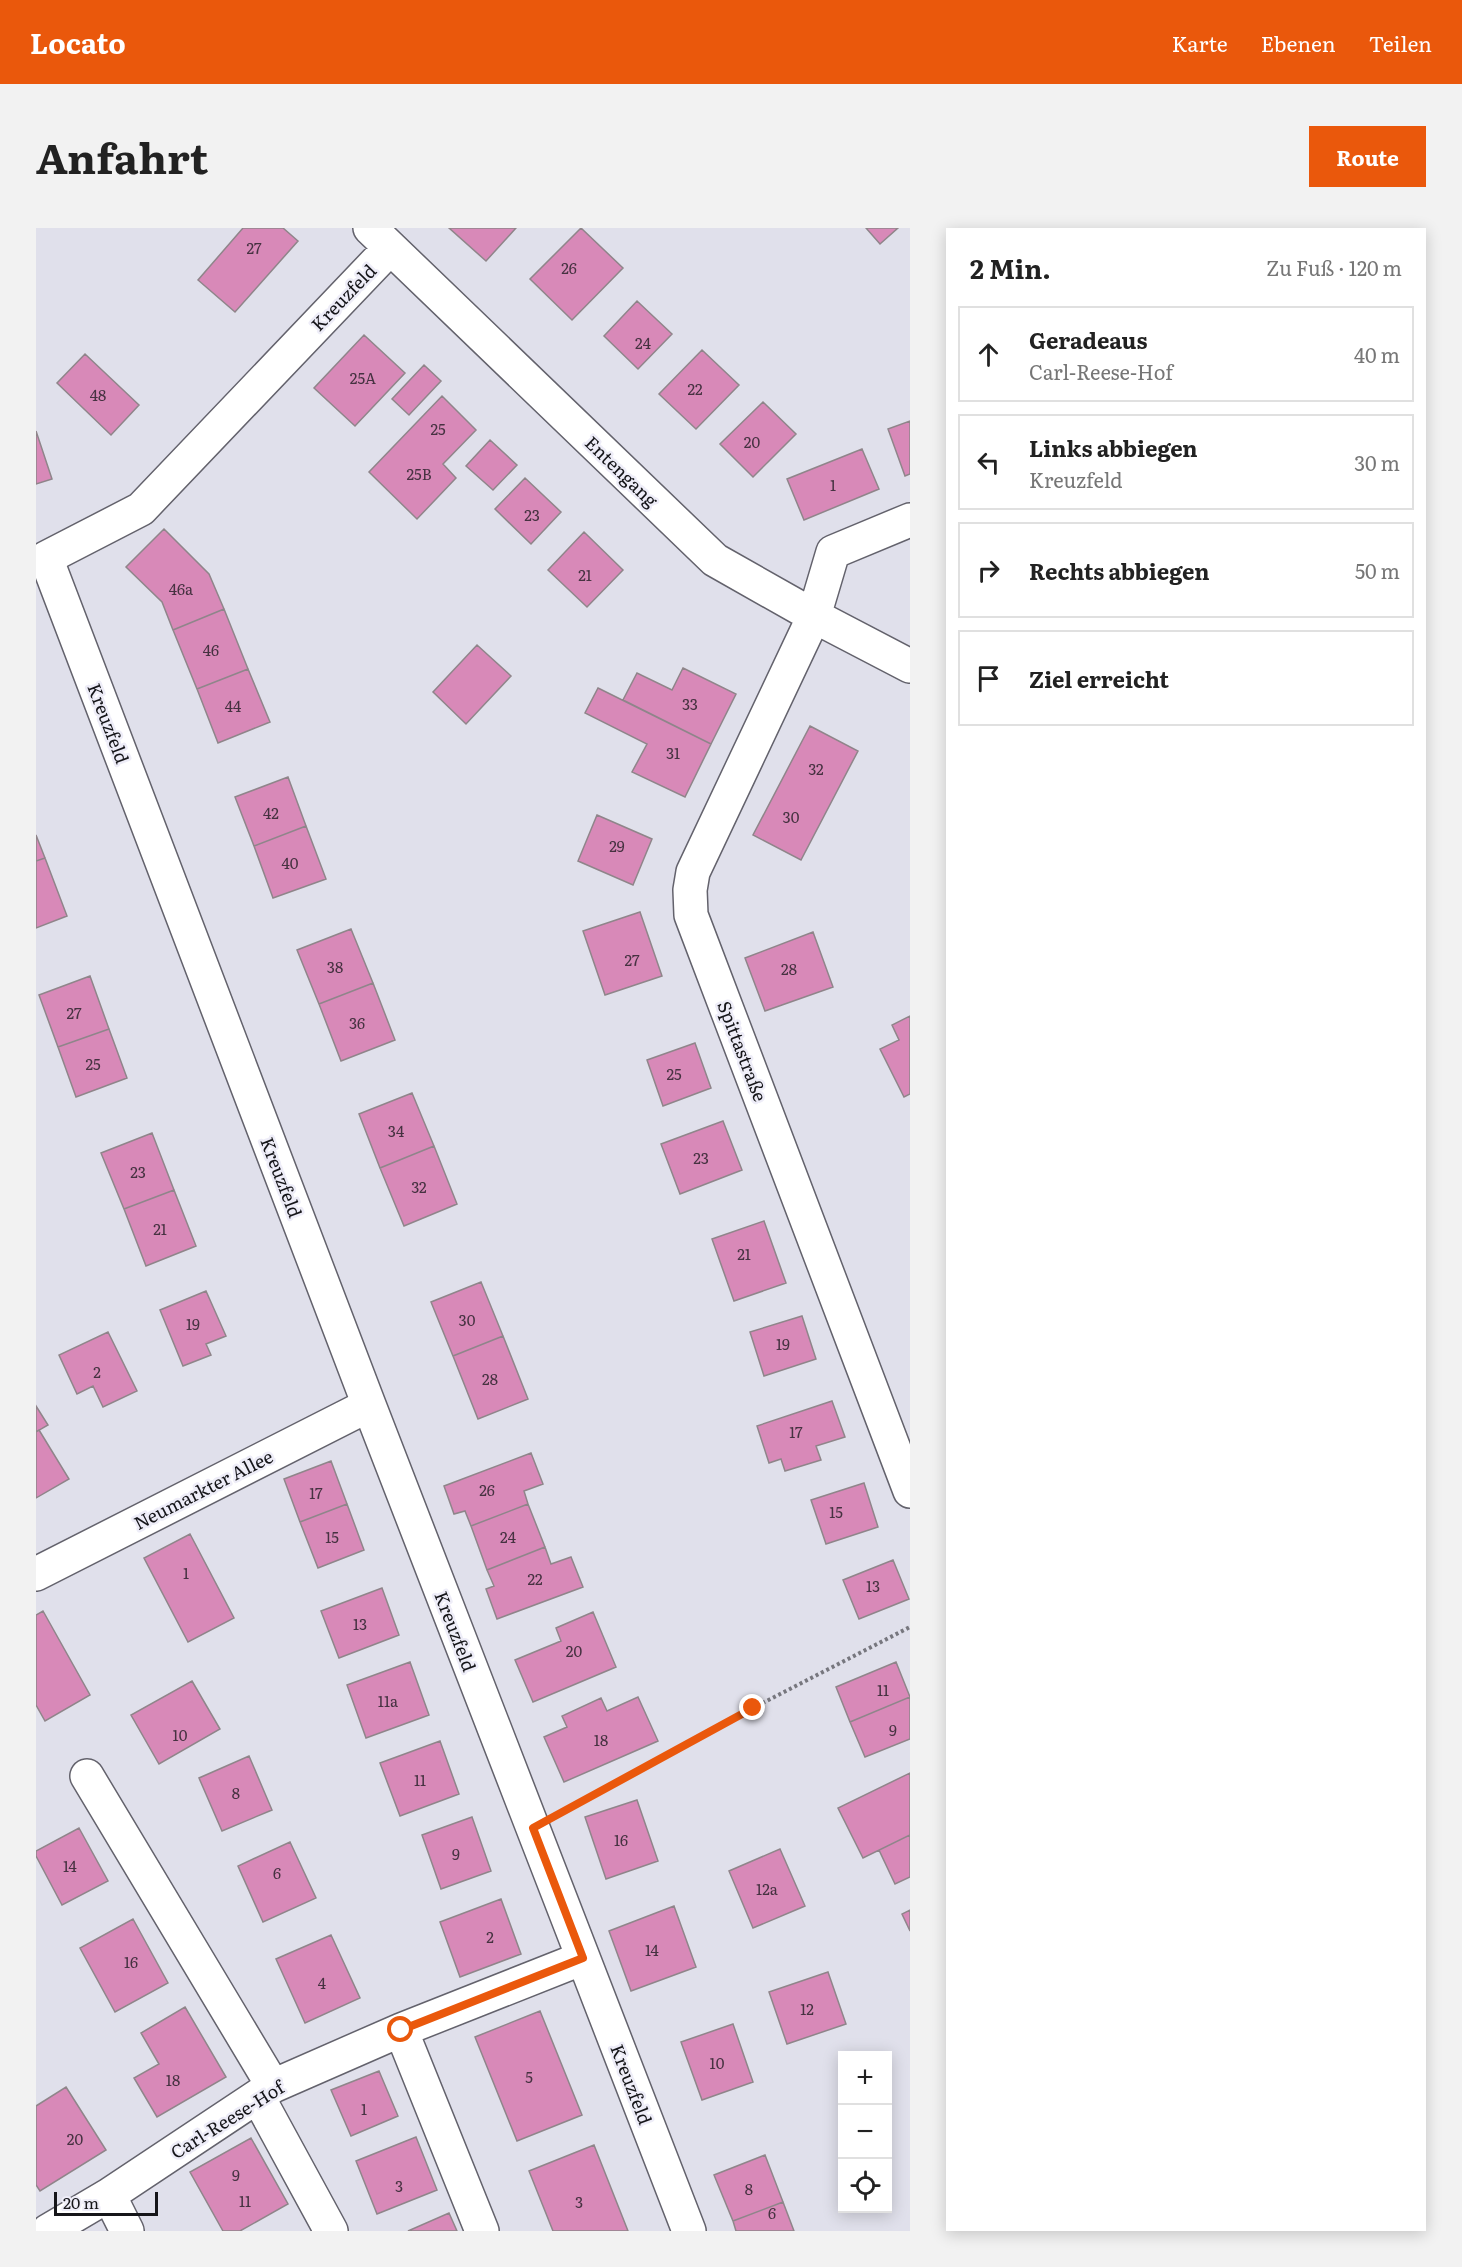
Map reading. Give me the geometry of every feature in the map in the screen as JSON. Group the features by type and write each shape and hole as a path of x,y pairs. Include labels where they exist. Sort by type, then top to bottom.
{"street":[{"name":"Kreuzfeld","path":"380,238 141,509 41,560 689,2231"},
{"name":"Entengang","path":"380,238 715,560 814,616 910,666"},
{"name":"Spittastraße","path":"910,520 833,552 814,616 693,872 690,890 691,915 910,1491"},
{"name":"Neumarkter Allee","path":"36,1574 369,1405"},
{"path":"87,1776 266,2092 331,2231"},
{"name":"Carl-Reese-Hof","path":"48,2231 109,2195 266,2092 401,2030 583,1958"},
{"path":"401,2030 482,2231"},
{"path":"109,2195 127,2231"}],"path":[{"path":"533,1828 753,1708 910,1627"}],"building":[{"path":"243,228 283,228 298,241 235,312 198,280"},
{"path":"449,228 516,228 486,261"},
{"path":"581,228 623,268 572,320 530,279"},
{"path":"866,228 898,228 880,244"},
{"path":"637,301 672,334 638,369 604,336"},
{"path":"364,335 405,373 355,426 314,388"},
{"path":"702,350 739,385 696,429 659,394"},
{"path":"85,354 139,405 111,435 57,383"},
{"path":"424,365 441,381 409,415 392,399"},
{"path":"442,396 476,430 443,464 456,478 417,519 369,472"},
{"path":"763,402 796,434 753,477 720,444"},
{"path":"910,421 910,474 905,476 888,429"},
{"path":"36,431 52,479 36,484"},
{"path":"490,440 517,465 493,490 466,466"},
{"path":"862,449 879,489 804,520 787,479"},
{"path":"525,478 561,512 531,544 495,509"},
{"path":"164,529 209,574 224,609 173,630 162,602 126,567"},
{"path":"584,532 623,570 587,607 548,570"},
{"path":"224,609 248,669 197,689 173,630"},
{"path":"477,645 511,676 466,724 433,692"},
{"path":"683,668 736,694 711,744 623,700 637,673 672,690"},
{"path":"248,669 270,722 218,743 197,689"},
{"path":"598,688 711,744 685,797 632,772 647,744 585,713"},
{"path":"810,726 858,751 801,860 753,835"},
{"path":"288,777 306,826 254,846 235,797"},
{"path":"597,815 652,839 633,885 578,861"},
{"path":"306,826 326,879 273,898 254,846"},
{"path":"36,835 45,858 36,861"},
{"path":"45,858 67,916 36,928 36,861"},
{"path":"640,912 662,976 605,995 583,931"},
{"path":"351,929 373,983 319,1004 297,950"},
{"path":"813,932 833,987 765,1011 745,958"},
{"path":"90,976 109,1029 58,1047 39,995"},
{"path":"373,983 395,1040 341,1061 319,1004"},
{"path":"910,1016 910,1094 904,1097 880,1049 899,1040 892,1025"},
{"path":"109,1029 127,1078 76,1097 58,1047"},
{"path":"695,1043 711,1088 663,1106 647,1060"},
{"path":"412,1093 434,1146 380,1168 359,1114"},
{"path":"723,1121 742,1170 680,1194 661,1144"},
{"path":"152,1133 174,1190 124,1209 101,1153"},
{"path":"434,1146 457,1204 404,1226 380,1168"},
{"path":"174,1190 196,1246 146,1266 124,1209"},
{"path":"764,1221 786,1283 734,1301 712,1239"},
{"path":"481,1282 503,1336 453,1356 431,1302"},
{"path":"206,1291 226,1336 206,1344 211,1355 183,1366 160,1310"},
{"path":"802,1316 816,1359 764,1376 750,1332"},
{"path":"108,1332 137,1391 103,1407 93,1386 77,1394 59,1355"},
{"path":"503,1336 528,1399 478,1419 453,1356"},
{"path":"832,1401 845,1437 816,1446 821,1460 785,1471 781,1459 769,1463 757,1426"},
{"path":"36,1406 48,1425 36,1432"},
{"path":"39,1430 69,1479 36,1498 36,1432"},
{"path":"531,1453 543,1484 524,1491 528,1504 471,1526 465,1511 454,1514 444,1486"},
{"path":"331,1461 347,1504 300,1522 284,1479"},
{"path":"864,1483 878,1527 826,1544 811,1500"},
{"path":"347,1504 364,1550 318,1568 300,1522"},
{"path":"528,1504 545,1547 487,1570 471,1526"},
{"path":"190,1534 234,1618 188,1642 144,1558"},
{"path":"545,1547 551,1564 571,1557 583,1587 497,1619 486,1589 494,1586 487,1570"},
{"path":"893,1560 909,1599 859,1619 843,1580"},
{"path":"382,1588 399,1635 339,1658 321,1611"},
{"path":"43,1611 90,1695 45,1721 36,1705 36,1615"},
{"path":"593,1612 616,1667 533,1702 515,1660 561,1641 556,1628"},
{"path":"410,1662 429,1715 366,1738 347,1685"},
{"path":"896,1662 910,1697 850,1722 836,1687"},
{"path":"192,1681 220,1729 159,1764 131,1715"},
{"path":"638,1697 658,1741 564,1782 544,1737 567,1727 562,1716 601,1698 607,1711"},
{"path":"910,1697 910,1739 865,1757 850,1722"},
{"path":"440,1741 459,1794 400,1816 380,1763"},
{"path":"249,1756 272,1810 222,1831 199,1778"},
{"path":"910,1773 910,1835 863,1858 838,1808"},
{"path":"637,1800 658,1861 606,1879 585,1817"},
{"path":"472,1817 491,1871 441,1889 422,1835"},
{"path":"79,1828 108,1881 62,1905 36,1856 36,1851"},
{"path":"910,1835 910,1877 895,1884 879,1850"},
{"path":"290,1842 316,1898 263,1922 238,1866"},
{"path":"780,1849 805,1906 753,1928 729,1871"},
{"path":"501,1899 521,1954 460,1977 440,1922"},
{"path":"674,1906 696,1967 631,1991 609,1931"},
{"path":"910,1910 910,1931 902,1914"},
{"path":"133,1919 168,1983 115,2012 80,1948"},
{"path":"331,1935 360,1998 305,2023 276,1959"},
{"path":"828,1972 846,2024 787,2044 769,1992"},
{"path":"185,2007 226,2077 157,2117 134,2078 159,2064 141,2033"},
{"path":"540,2011 582,2115 517,2141 475,2037"},
{"path":"733,2024 753,2082 702,2100 681,2042"},
{"path":"379,2071 398,2116 351,2136 331,2090"},
{"path":"66,2087 106,2150 40,2191 36,2185 36,2106"},
{"path":"416,2137 437,2190 377,2214 356,2161"},
{"path":"251,2138 288,2204 240,2231 223,2231 190,2172"},
{"path":"594,2145 628,2231 553,2231 529,2171"},
{"path":"765,2155 783,2202 733,2221 714,2175"},
{"path":"783,2202 794,2231 736,2231 733,2221"},
{"path":"449,2213 457,2231 408,2231"}],"route":[{"path":"401,2030 583,1958 533,1828 753,1708"}]}
